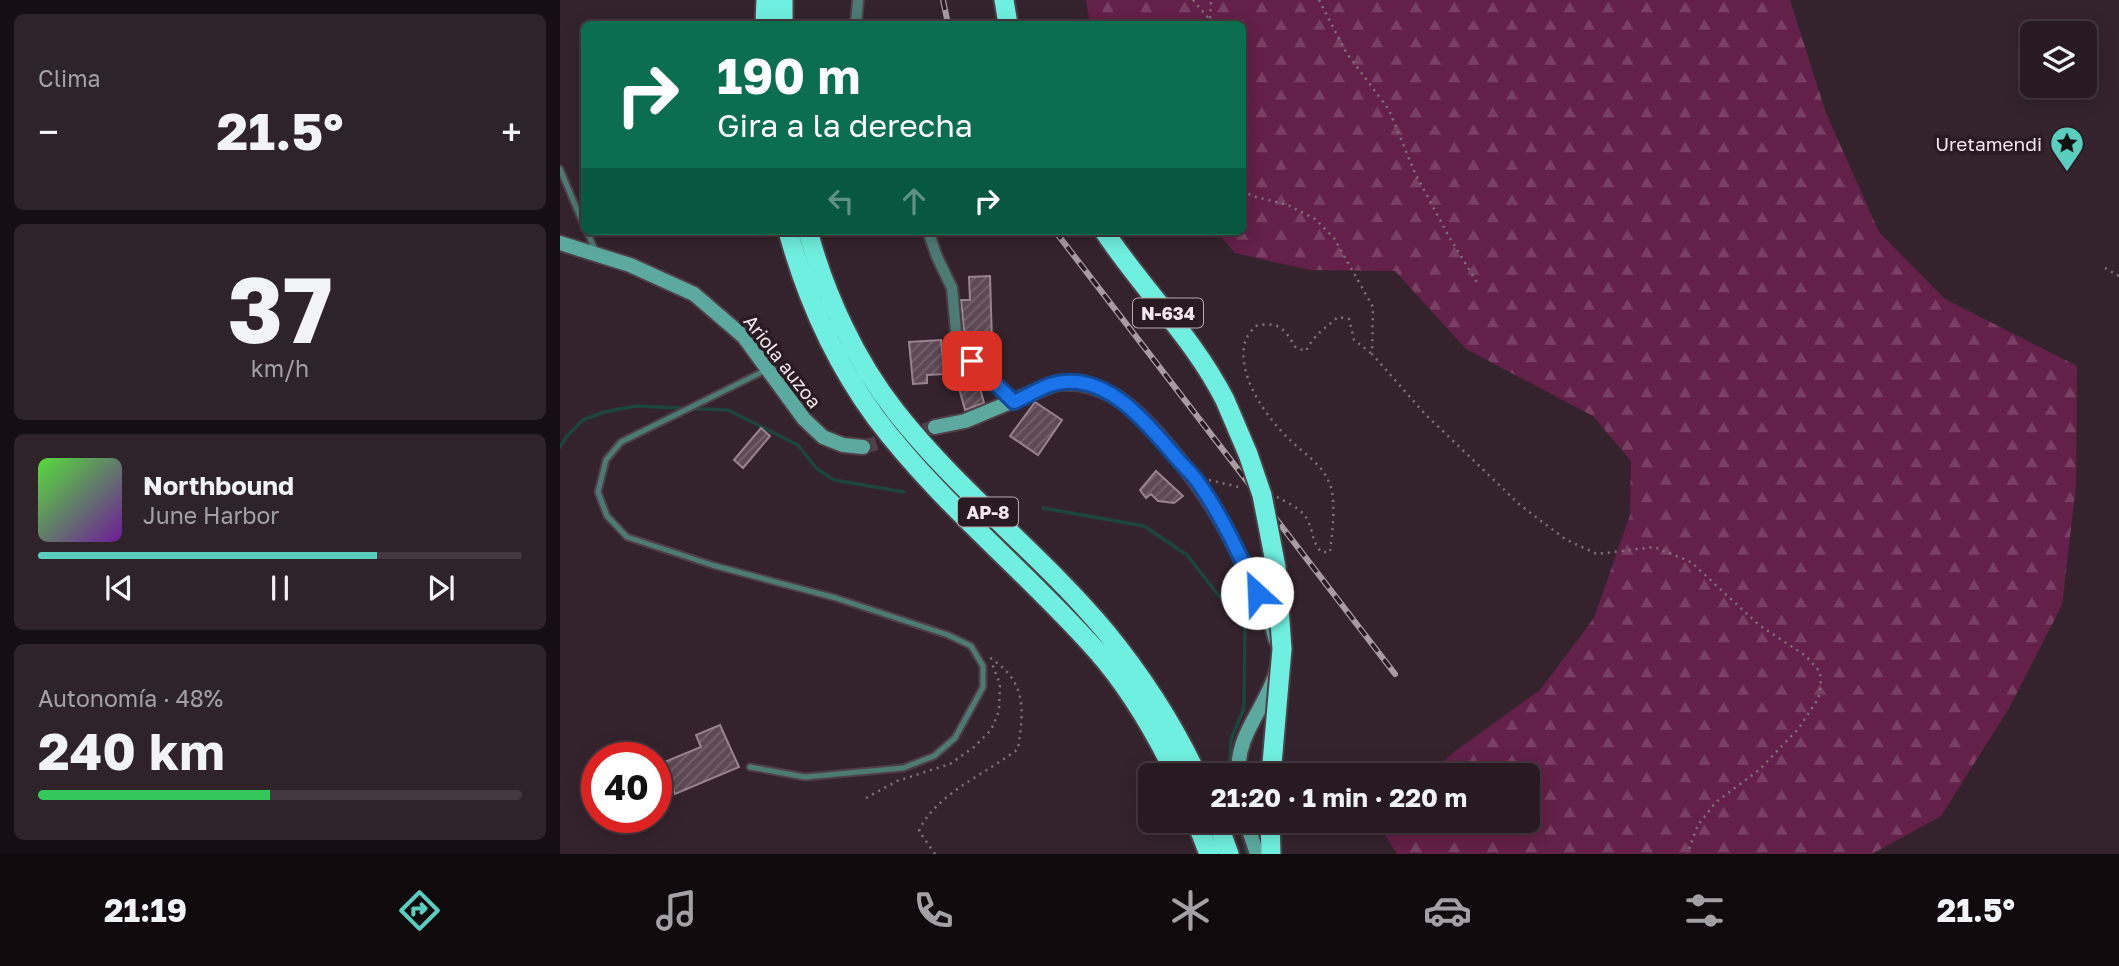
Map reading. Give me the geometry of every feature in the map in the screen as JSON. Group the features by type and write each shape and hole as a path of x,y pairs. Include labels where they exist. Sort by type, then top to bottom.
{"highway":[{"path":"765,21 766,0"},
{"path":"783,0 783,21"},
{"path":"1004,0 1008,21"},
{"name":"AP-8","path":"789,235 817,316 843,367 876,417 949,502 1049,599 1098,652 1156,738 1170,763"},
{"name":"AP-8","path":"809,235 833,302 864,363 894,410 971,496 1065,588 1105,632 1146,685 1192,763"},
{"name":"N-634","path":"1107,235 1209,368 1248,454 1262,495 1276,567 1282,649 1272,763"},
{"path":"1201,833 1209,854"},
{"path":"1221,833 1229,854"},
{"path":"1270,833 1271,854"}],"street":[{"path":"856,21 858,0"},
{"path":"929,235 953,288 957,341 972,361 1014,402"},
{"name":"Ariola auzoa","path":"560,243 661,277 694,294 744,337 804,419 823,437 843,445 863,446"},
{"path":"935,427 965,421 1066,381 1091,386 1117,398 1135,412 1194,477 1224,525 1272,626 1280,653 1276,674 1244,734 1237,763"},
{"path":"1250,833 1257,854"}],"lane":[{"path":"560,169 581,219"},
{"path":"589,235 596,253"},
{"path":"750,767 805,777 903,768 934,755 955,738 983,687 983,666 971,646 948,635 836,598 712,565 627,537 607,516 598,492 607,460 621,442 766,370"}],"path":[{"path":"1194,0 1209,21"},
{"path":"1210,21 1211,0"},
{"path":"1319,0 1346,52 1388,110 1415,173 1478,284"},
{"path":"1246,193 1288,205 1306,214 1334,238 1373,307 1372,354"},
{"path":"2105,268 2119,276"},
{"path":"1276,497 1296,507 1308,520 1312,541 1321,552 1330,552 1333,526 1331,485 1321,467 1288,439 1265,411 1250,385 1244,359 1246,340 1255,326 1271,323 1286,330 1296,348 1306,351 1312,339 1338,317 1349,319 1354,340 1372,354 1425,414 1520,505 1565,539 1597,554 1654,547 1691,562 1759,625 1806,656 1820,672 1818,699 1798,728 1759,770 1716,802 1698,825 1687,854"},
{"path":"1194,477 1243,488"},
{"path":"935,854 919,831 924,818 936,805 1018,749 1022,718 1018,687 999,664 971,646"}],"green space":[{"path":"1086,0 1790,0 1826,113 1879,232 1945,299 2077,366 2076,485 2062,605 2008,710 1941,816 1872,854 1397,854 1384,833 1540,833 1540,763 1442,763 1540,690 1594,618 1630,515 1631,461 1593,416 1466,349 1395,271 1310,270 1235,253 1219,235 1246,235 1246,21 1090,21"}],"building":[{"path":"990,276 992,342 968,343 965,338 961,300 970,300 969,277"},
{"path":"941,340 944,374 927,375 927,383 913,384 909,342"},
{"path":"964,363 972,377 977,377 984,403 965,410 950,369"},
{"path":"1035,402 1062,420 1038,455 1010,436"},
{"path":"761,428 770,436 743,468 734,460"},
{"path":"1156,471 1183,496 1174,503 1158,501 1151,494 1146,498 1140,490"},
{"path":"720,725 739,767 675,794 672,787 672,759 701,747 696,735"}],"waterway":[{"path":"560,447 583,420 604,412 636,406 728,410 798,445 816,468 834,480 904,492"},
{"path":"1043,508 1144,526 1187,555 1245,629 1244,708 1231,740 1230,763"},
{"path":"1242,833 1247,854"}],"tunnel":[{"path":"863,447 935,427"}],"railway":[{"path":"943,0 947,21"},
{"path":"1058,235 1395,674"}],"place":[{"name":"Uretamendi","path":"2067,173"}],"route":[{"path":"972,361 1014,402 1066,381 1091,386 1117,398 1135,412 1199,484 1224,525 1257,593"}]}
